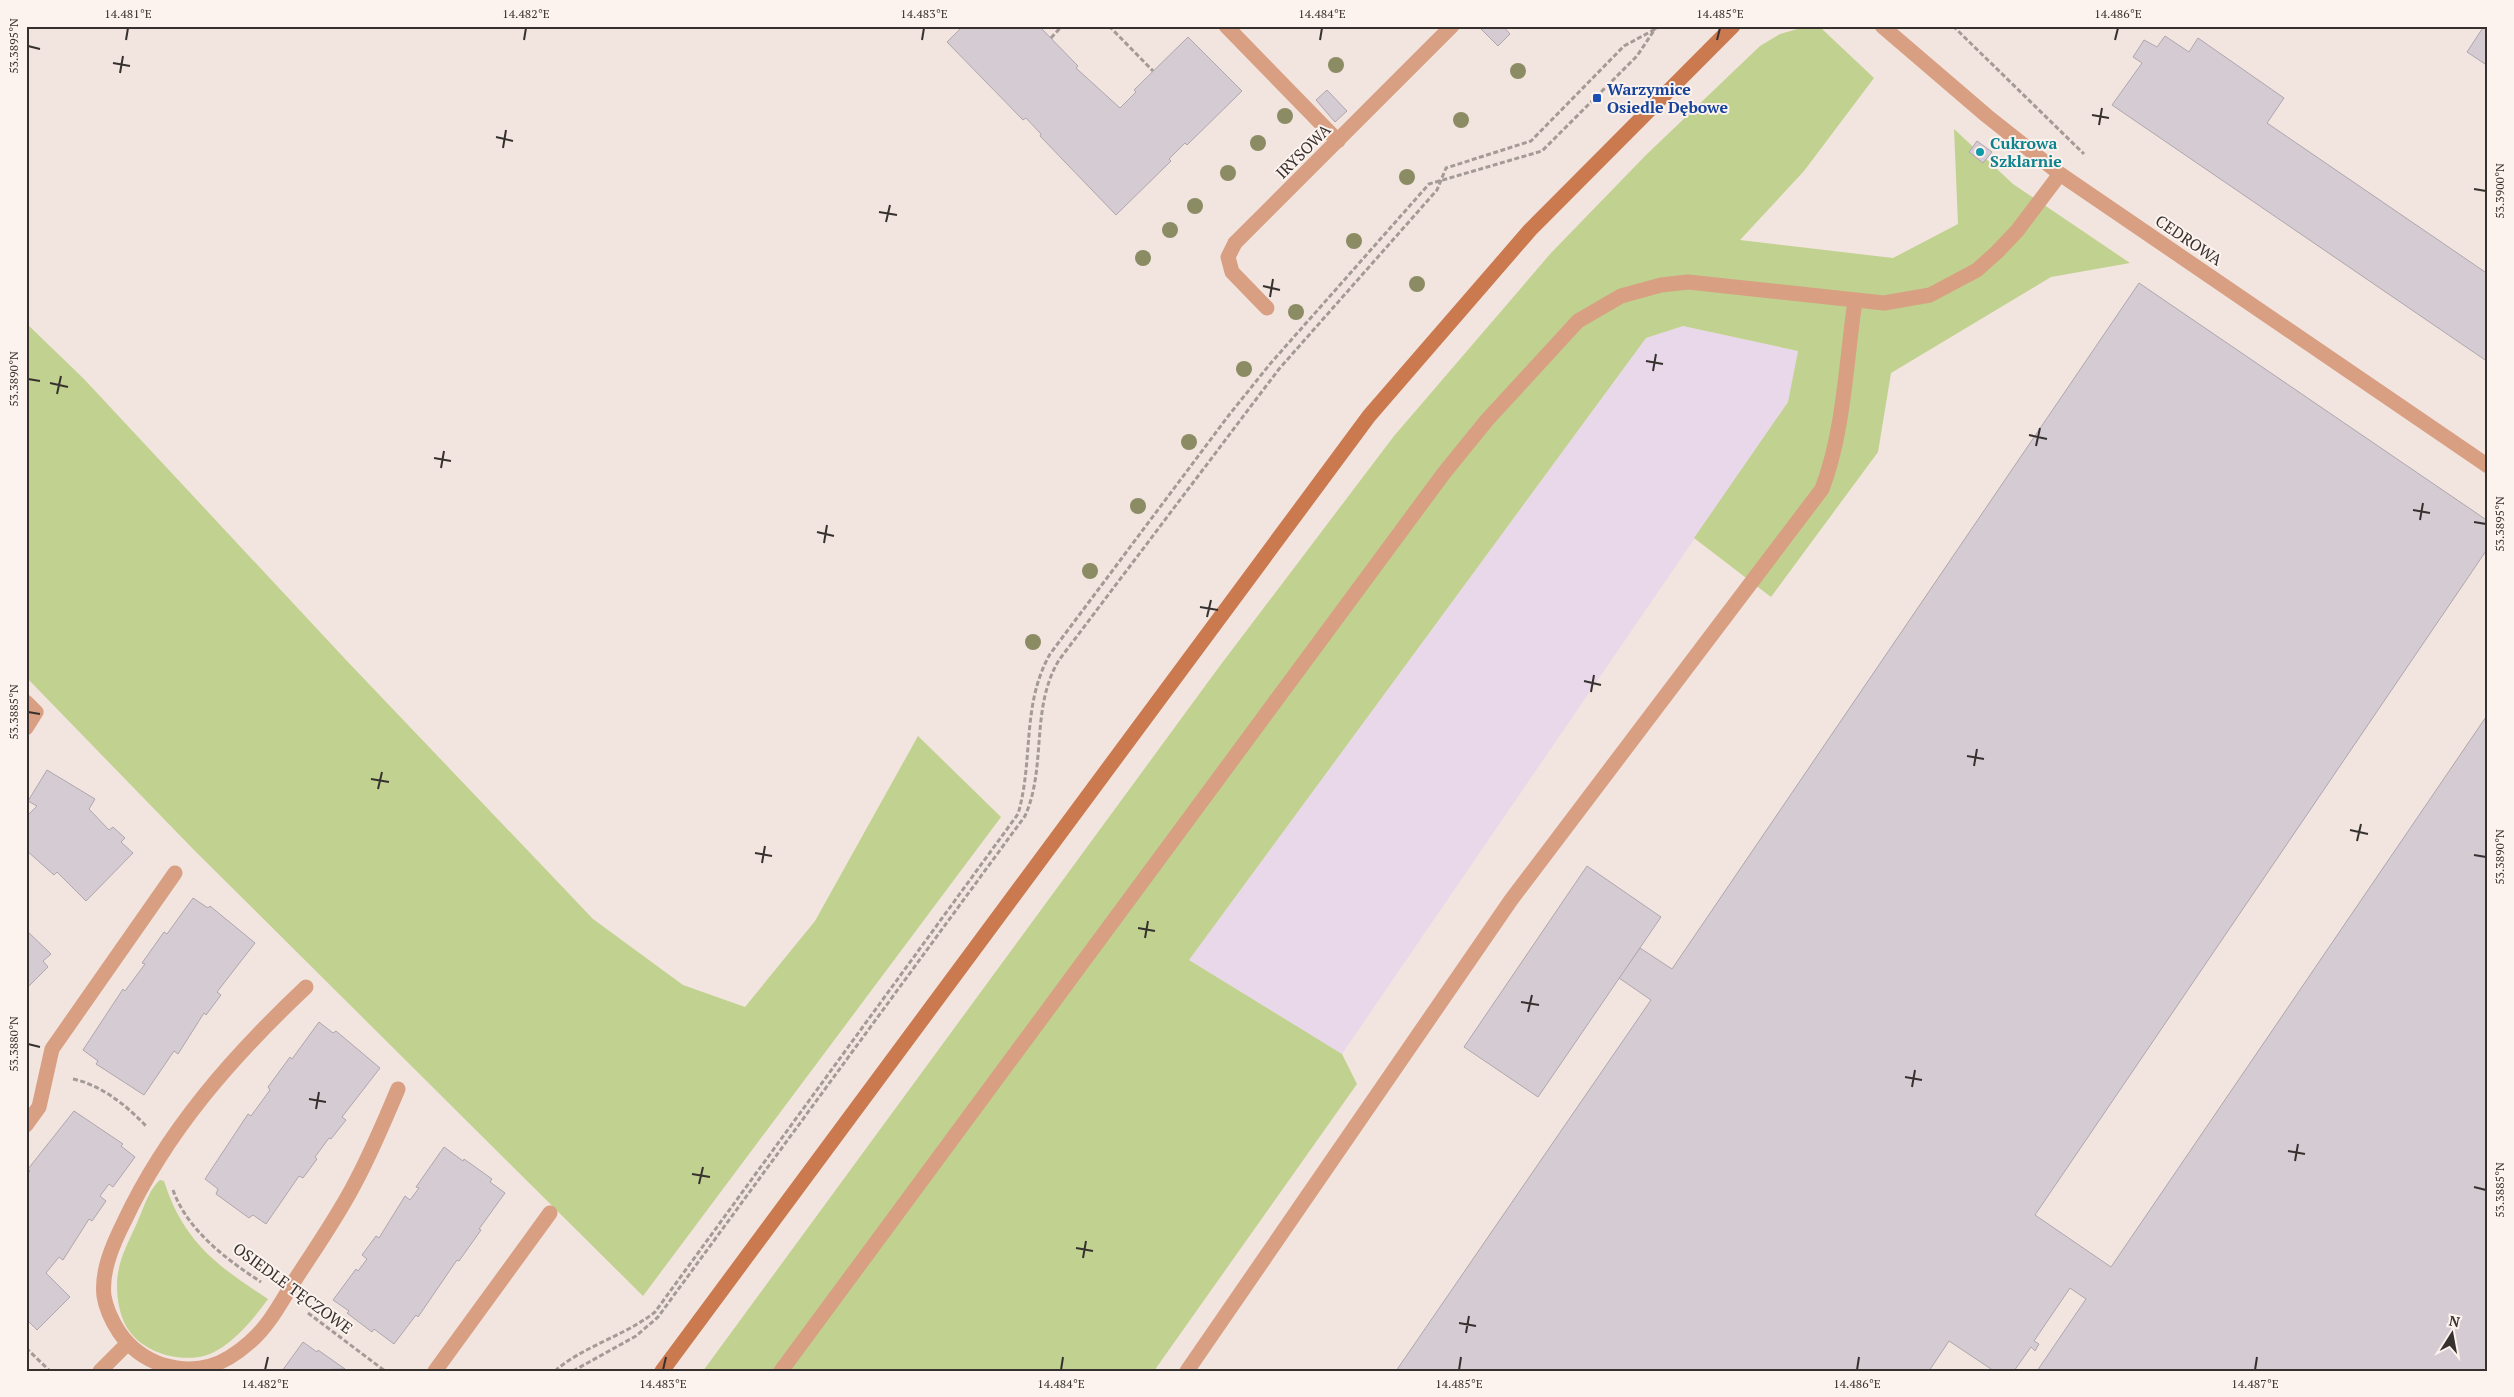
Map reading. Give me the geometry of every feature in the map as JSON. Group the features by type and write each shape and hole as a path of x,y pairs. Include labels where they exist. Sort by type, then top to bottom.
{"street":[{"path":"1226,26 1338,141"},
{"name":"IRYSOWA","path":"1267,308 1232,272 1228,257 1235,243 1452,26"},
{"path":"662,1371 1369,416 1530,230 1732,26"},
{"name":"CEDROWA","path":"1882,26 1987,116 2060,174 2488,466"},
{"path":"781,1371 1438,481 1487,420 1578,321 1621,296 1660,285 1696,283 1884,303 1930,295 1960,281 1977,270 2017,231 2060,174"},
{"path":"1188,1371 1512,900 1822,490 1830,468 1855,301"},
{"path":"26,702 36,712 26,728"},
{"path":"26,1125 39,1107 52,1048 175,873"},
{"path":"306,987 253,1038 223,1071 163,1150 131,1206 114,1244 105,1272 104,1296 111,1319 127,1344 152,1361 179,1369 202,1370 226,1360 251,1342 284,1296 355,1184 398,1088"},
{"path":"434,1371 550,1212"},
{"path":"100,1371 127,1344"}],"path":[{"path":"1050,38 1062,26"},
{"path":"1109,26 1153,71"},
{"path":"573,1371 636,1336 658,1317 1025,816 1034,790 1044,694 1049,677 1059,660 1267,384 1437,190 1446,168 1531,141 1624,46 1658,27"},
{"path":"555,1371 575,1358 631,1329 655,1312 1018,814 1023,795 1034,691 1040,672 1050,654 1229,415 1270,364 1429,184 1542,151 1637,56 1658,27"},
{"name":"OSIEDLE TĘCZOWE","path":"88,1082 101,1089 141,1121 156,1138 163,1150 174,1193 191,1222 233,1263 284,1296 386,1371"},
{"path":"26,1348 50,1371"}],"shaded area":[{"path":"1683,326 1798,351 1788,402 1342,1054 1189,960 1646,338"}],"green space":[{"path":"1801,28 1821,28 1874,78 1804,171 1740,240 1893,258 1958,224 1954,129 2013,184 2130,263 2051,277 1891,373 1878,452 1771,597 1694,538 1788,402 1798,351 1683,326 1646,338 1189,960 1342,1054 1357,1084 1154,1371 703,1371 1219,667 1394,436 1551,253 1646,155 1760,46 1780,34"},
{"path":"26,323 84,379 347,661 593,919 683,985 745,1007 815,921 918,736 1001,817 643,1296 194,850 26,677"},
{"path":"160,1180 164,1181 181,1220 204,1250 233,1275 268,1299 235,1338 218,1350 199,1357 173,1357 149,1348 130,1332 124,1322 120,1309 117,1277 121,1261 147,1200"}],"building":[{"path":"963,26 1039,26 1078,66 1076,68 1120,108 1136,92 1134,90 1188,37 1242,91 1187,145 1185,143 1169,159 1171,161 1116,215 1040,136 1041,134 1026,118 1023,120 947,42"},
{"path":"1478,26 1503,26 1510,34 1498,46"},
{"path":"2484,26 2488,26 2488,66 2467,52"},
{"path":"2165,36 2189,52 2198,38 2284,98 2267,123 2488,274 2488,362 2112,105 2142,63 2133,57 2144,40 2157,47"},
{"path":"1327,90 1347,111 1335,122 1316,100"},
{"name":"Cukrowa Szklarnie","path":"1977,141 1992,152 1983,163 1969,152"},
{"path":"2139,283 2488,521 2488,548 2035,1215 2111,1267 2488,714 2488,1371 2037,1371 2086,1299 2070,1288 2034,1341 2039,1344 2035,1351 2031,1347 2014,1371 1994,1371 1949,1341 1929,1371 1396,1371 1651,1000 1619,978 1640,948 1672,969"},
{"path":"47,770 95,799 89,809 109,830 113,827 125,838 121,842 133,853 86,901 57,872 54,875 26,850 26,817 37,806 28,801"},
{"path":"1587,866 1661,917 1538,1097 1464,1047"},
{"path":"193,898 208,908 210,906 255,943 217,992 221,995 206,1015 204,1013 178,1054 174,1051 144,1095 96,1064 98,1061 83,1050 123,989 125,991 145,964 142,963 164,932 167,934"},
{"path":"26,930 51,954 43,961 48,967 27,988"},
{"path":"319,1022 333,1033 336,1031 380,1068 342,1117 346,1120 331,1139 329,1138 303,1178 299,1176 266,1224 253,1215 249,1218 216,1194 218,1189 205,1179 248,1114 251,1116 270,1090 268,1087 290,1057 292,1059"},
{"path":"74,1111 123,1144 121,1146 135,1157 113,1187 109,1184 100,1196 106,1201 92,1221 89,1219 63,1260 59,1257 46,1273 70,1297 37,1330 26,1319 26,1176 30,1171 28,1169"},
{"path":"444,1147 492,1179 490,1182 505,1193 479,1229 481,1230 459,1261 457,1260 418,1317 416,1315 394,1344 374,1329 372,1332 347,1313 349,1311 333,1300 356,1269 358,1271 367,1259 362,1255 376,1236 379,1238 405,1196 410,1200 419,1188 416,1187"},
{"path":"303,1342 317,1352 318,1350 345,1369 282,1371"}],"place":[{"name":"Warzymice Osiedle Dębowe","path":"1597,98"},
{"name":"Cukrowa Szklarnie","path":"1980,152"}]}
